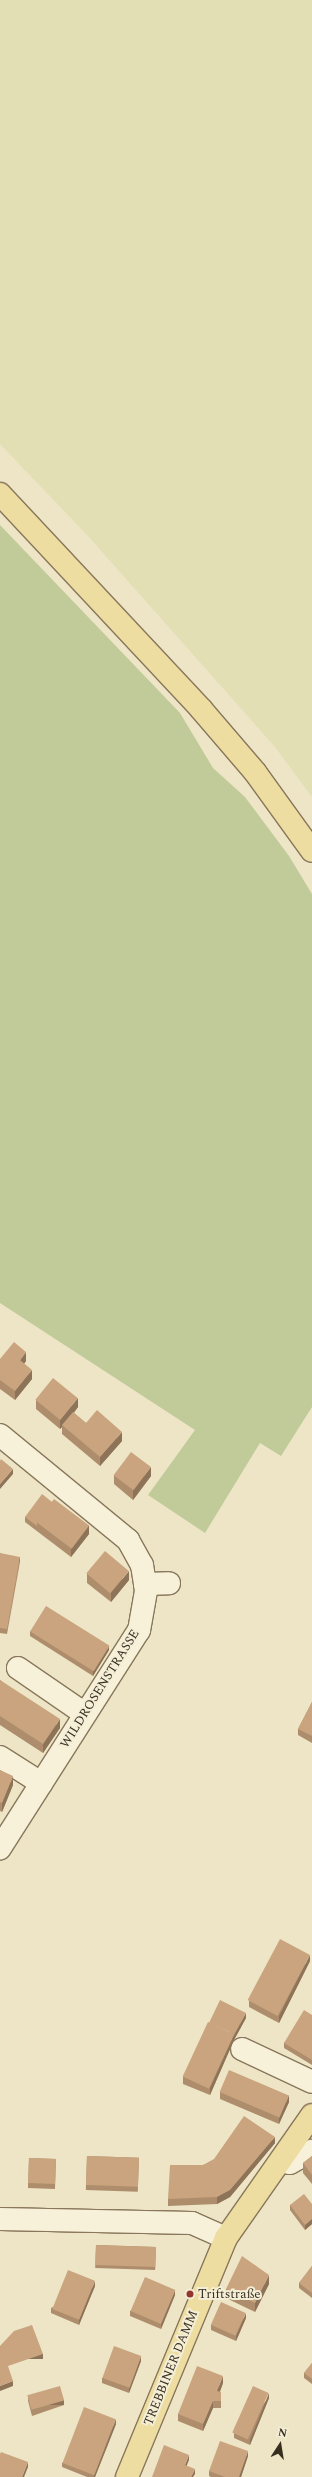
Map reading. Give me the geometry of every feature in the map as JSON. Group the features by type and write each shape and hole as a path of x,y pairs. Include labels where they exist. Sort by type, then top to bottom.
{"main road":[{"path":"0,494 201,709 255,772 312,851"},
{"name":"TREBBINER DAMM","path":"127,2477 226,2238 312,2115"}],"street":[{"name":"WILDROSENSTRASSE","path":"0,1435 128,1540 142,1565 145,1584 145,1608 139,1630 0,1848"},
{"path":"145,1584 169,1583"},
{"path":"18,1668 85,1714"},
{"path":"0,1757 41,1783"},
{"path":"242,2049 312,2082"},
{"path":"281,2161 290,2163 312,2151"},
{"path":"0,2219 192,2223 226,2238"}],"shaded area":[{"path":"0,0 312,0 312,797 275,747 88,536 0,444"}],"green space":[{"path":"0,525 180,713 213,768 245,797 289,856 312,894 312,1407 281,1456 260,1443 205,1533 148,1495 195,1430 0,1303"}],"building":[{"path":"14,1342 26,1352 20,1360 32,1370 15,1391 0,1380 0,1359"},
{"path":"53,1378 78,1398 60,1420 35,1400"},
{"path":"97,1410 122,1432 100,1457 62,1425 73,1412 86,1423"},
{"path":"131,1452 151,1467 134,1490 114,1475"},
{"path":"1,1459 13,1469 0,1484 0,1461"},
{"path":"42,1494 52,1502 37,1522 37,1526 25,1517"},
{"path":"54,1499 89,1525 72,1549 37,1522"},
{"path":"105,1551 129,1571 110,1593 86,1573"},
{"path":"0,1553 20,1557 7,1629 0,1628"},
{"path":"46,1606 110,1646 94,1671 30,1631"},
{"path":"0,1680 60,1719 43,1744 0,1716"},
{"path":"312,1702 312,1736 298,1729"},
{"path":"0,1770 13,1776 2,1803 0,1802"},
{"path":"280,1939 310,1955 278,2016 248,2000"},
{"path":"220,2000 246,2013 234,2035 209,2023"},
{"path":"304,2010 312,2015 312,2060 284,2043"},
{"path":"208,2022 234,2034 209,2089 183,2076"},
{"path":"229,2070 289,2095 279,2117 220,2092"},
{"path":"244,2116 275,2137 230,2190 217,2197 168,2199 170,2165 203,2165 214,2159"},
{"path":"87,2156 139,2158 138,2187 86,2185"},
{"path":"312,2156 312,2175 303,2163"},
{"path":"29,2158 56,2159 55,2184 28,2183"},
{"path":"304,2194 312,2204 312,2219 305,2225 290,2205"},
{"path":"96,2245 156,2247 155,2267 95,2265"},
{"path":"242,2256 269,2275 255,2303 226,2289"},
{"path":"312,2266 312,2293 299,2283"},
{"path":"68,2270 95,2281 79,2320 52,2309"},
{"path":"145,2277 175,2290 161,2324 131,2311"},
{"path":"221,2302 246,2313 235,2336 211,2325"},
{"path":"32,2325 43,2354 8,2366 13,2381 0,2386 0,2346 14,2331"},
{"path":"114,2346 141,2356 130,2388 102,2378"},
{"path":"312,2363 312,2379 304,2373"},
{"path":"197,2366 223,2376 217,2391 221,2392 221,2401 213,2401 203,2424 178,2414"},
{"path":"60,2386 64,2400 31,2410 27,2395"},
{"path":"253,2386 269,2393 248,2440 232,2433"},
{"path":"84,2407 116,2419 94,2475 62,2463"},
{"path":"220,2441 248,2451 239,2477 225,2477 209,2471"},
{"path":"164,2445 189,2455 185,2465 195,2469 191,2477 152,2477"},
{"path":"1,2452 28,2462 22,2477 0,2477"}],"place":[{"name":"Triftstraße","path":"190,2294"}]}
